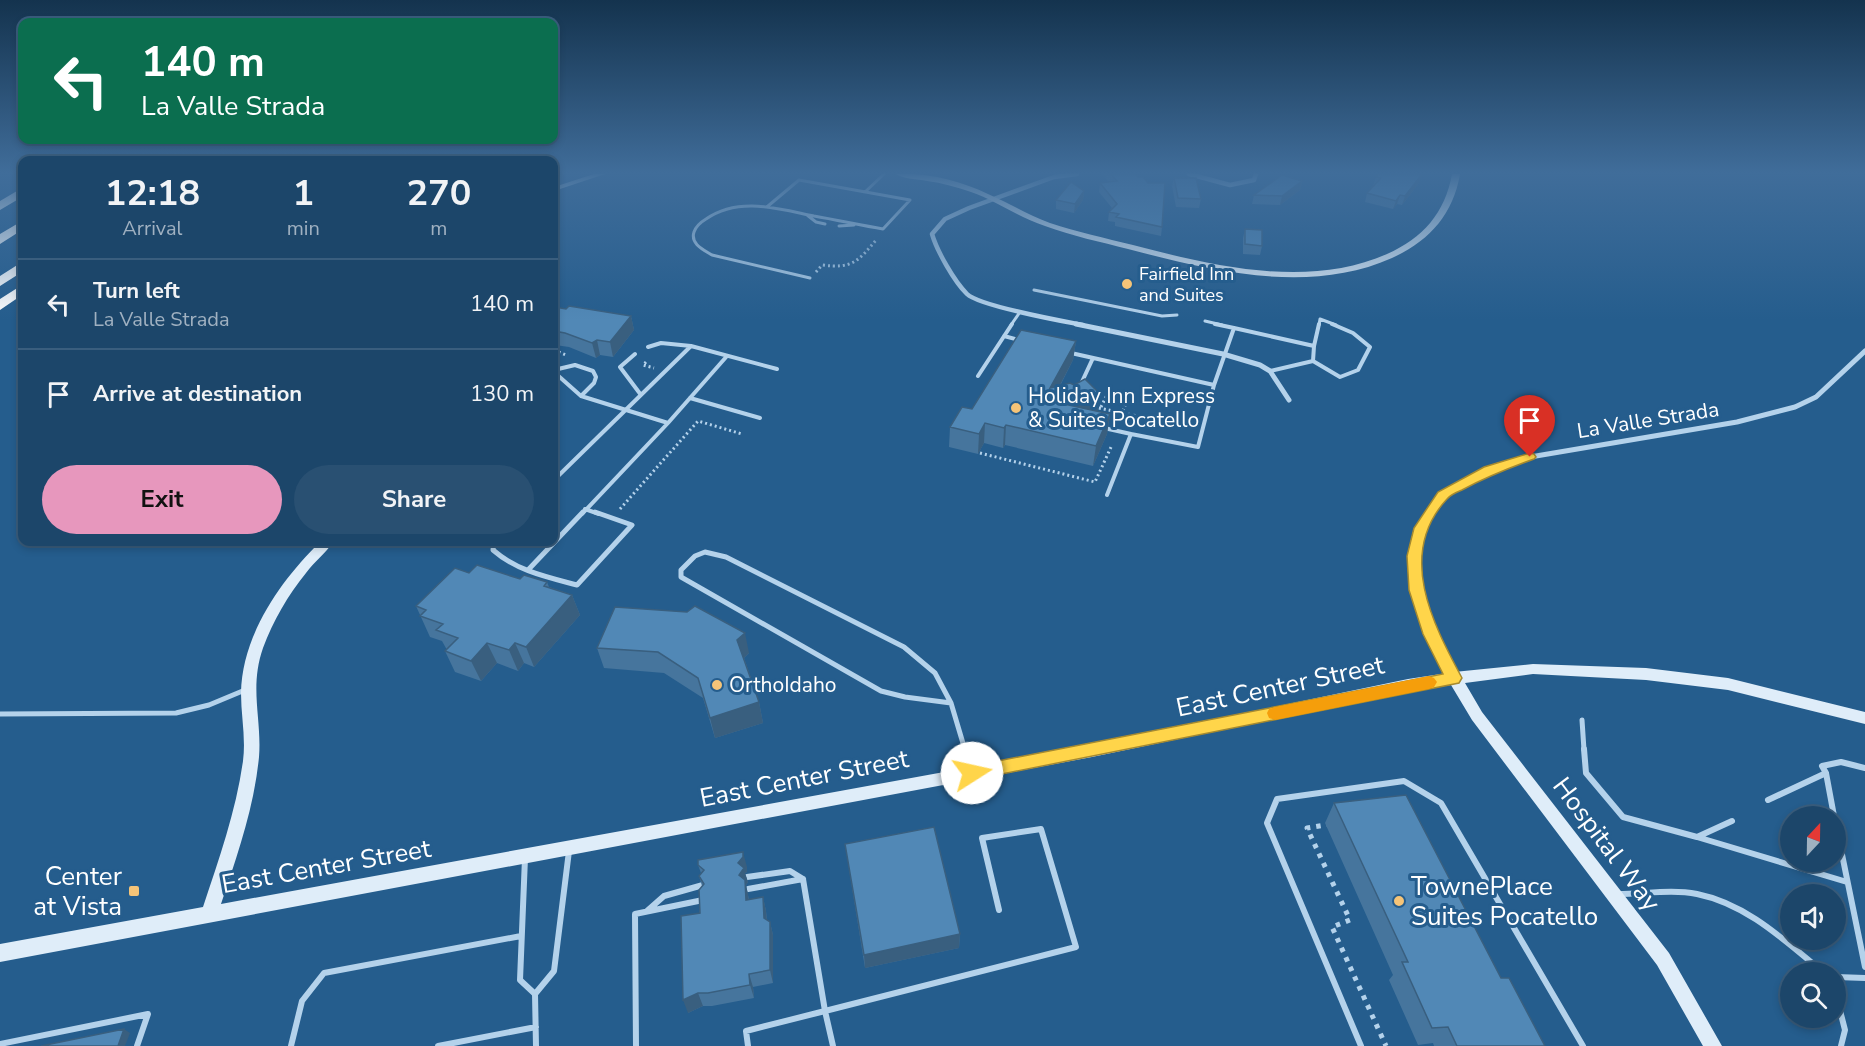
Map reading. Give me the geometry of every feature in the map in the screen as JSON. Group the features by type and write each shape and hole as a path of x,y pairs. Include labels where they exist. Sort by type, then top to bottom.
{"highway":[{"path":"0,240 18,228"},
{"path":"0,282 18,269"},
{"path":"0,306 18,292"}],"street":[{"path":"941,223 932,234 936,248 968,295 1020,312 1223,354 1260,365 1270,371 1289,400"},
{"path":"1041,223 1178,260 1220,269 1310,273 1349,269 1391,257 1423,238 1435,223"},
{"name":"La Valle Strada","path":"1454,678 1431,634 1416,590 1414,556 1421,528 1443,495 1489,470 1530,457 1737,422 1795,407 1816,397 1865,351"},
{"path":"210,913 242,810 252,757 248,689 253,659 271,615 313,555 323,546"},
{"name":"East Center Street","path":"0,954 210,913 1092,751 1408,685 1454,678 1533,669 1646,674 1728,684 1865,718"},
{"name":"Hospital Way","path":"1454,678 1477,716 1663,959 1713,1046"}],"lane":[{"path":"703,223 691,234 691,240 697,249 712,255 810,278"},
{"path":"820,223 825,224"},
{"path":"851,223 883,229 889,223"},
{"path":"839,226 857,224"},
{"path":"1034,290 1162,316 1177,315"},
{"path":"978,376 1020,312"},
{"path":"1270,371 1314,361 1340,377 1358,370 1370,347 1364,340 1342,327 1320,319 1314,346 1314,361"},
{"path":"1205,321 1314,346"},
{"path":"1100,427 1197,447 1223,354 1234,328"},
{"path":"1004,336 1026,342"},
{"path":"648,347 661,343 691,346 777,369"},
{"path":"558,476 691,346"},
{"path":"1060,350 1214,385"},
{"path":"635,354 620,367 641,395"},
{"path":"558,537 668,423 727,356"},
{"path":"1078,390 1093,358"},
{"path":"558,370 575,365 593,371 596,377 594,383 581,396"},
{"path":"558,375 581,396 668,423"},
{"path":"690,398 760,418"},
{"path":"1107,495 1131,434"},
{"path":"494,546 493,550 500,557 528,570 577,585 632,525 585,508"},
{"path":"528,570 550,546"},
{"path":"951,703 905,698 881,691 695,586 681,577 681,570 695,555 705,552 726,557 904,647 935,673 951,703 972,773"},
{"path":"0,714 176,713 209,705 248,689"},
{"path":"1582,720 1586,773 1623,817 1847,882"},
{"path":"1832,806 1826,773 1822,766 1841,762 1865,768"},
{"path":"1768,800 1826,773"},
{"path":"1361,1046 1267,823 1276,799 1404,781 1441,803 1583,1046"},
{"path":"1697,837 1732,821"},
{"path":"748,1046 746,1031 1076,947 1041,829 982,838 999,910"},
{"path":"536,1046 535,994 555,971 569,848"},
{"path":"525,855 520,980 535,994"},
{"path":"747,877 790,871 803,879 825,1011 834,1046"},
{"path":"1845,872 1865,967"},
{"path":"748,889 803,879"},
{"path":"645,912 664,896 703,885"},
{"path":"1612,894 1696,894 1728,903 1776,934 1811,962"},
{"path":"636,1046 635,914 704,899"},
{"path":"291,1046 302,1001 324,973 521,936"},
{"path":"1846,977 1865,978"},
{"path":"0,1044 148,1014 136,1046"},
{"path":"438,1046 536,1027"},
{"path":"1841,1046 1844,1028"}],"path":[{"path":"814,274 822,265 846,269 878,239"},
{"path":"645,366 643,365 651,358"},
{"path":"1101,407 1109,391"},
{"path":"1122,413 1129,396"},
{"path":"1088,408 1101,407 1190,427"},
{"path":"628,500 636,493 636,488 698,421 742,434"},
{"path":"980,453 1095,482 1115,437"},
{"path":"1339,823 1306,828 1350,920 1332,927 1386,1046"}],"building":[{"path":"1143,223 1162,223 1162,227"},
{"path":"1245,229 1262,230 1262,246 1245,244"},
{"path":"569,306 631,316 610,342 597,340 592,343 558,332 558,308 566,309"},
{"name":"Holiday Inn Express & Suites Pocatello","path":"1021,330 1076,341 1050,388 1070,383 1074,385 1085,379 1100,394 1064,404 1110,414 1096,446 1006,425 1004,428 985,423 979,434 950,427 962,407 972,409"},
{"path":"477,565 520,579 524,575 547,582 544,586 572,595 526,647 515,643 509,650 487,643 471,661 445,651 458,638 436,630 443,624 420,616 426,610 416,606 455,568 469,573"},
{"name":"OrthoIdaho","path":"695,606 745,633 737,640 759,702 710,718 698,678 658,652 597,648 615,607 687,612"},
{"name":"TownePlace Suites Pocatello","path":"1406,795 1501,978 1509,978 1545,1046 1457,1046 1448,1027 1432,1028 1402,962 1408,962 1334,803"},
{"path":"934,827 960,934 864,955 845,844"},
{"path":"743,852 743,857 738,863 744,868 739,875 745,880 746,900 763,897 764,918 770,922 770,970 749,974 750,985 698,993 683,1000 681,916 700,913 699,890 704,884 699,876 704,870 698,865 698,860"},
{"path":"124,1029 118,1046 41,1046"}],"slow traffic":[{"path":"1275,713 1429,682"}],"place":[{"name":"Fairfield Inn and Suites","path":"1127,284"},
{"name":"Holiday Inn Express & Suites Pocatello","path":"1016,408"},
{"name":"OrthoIdaho","path":"717,685"},
{"name":"Center at Vista","path":"134,891"},
{"name":"TownePlace Suites Pocatello","path":"1399,901"}],"route":[{"path":"972,773 1092,751 1408,685 1454,678 1431,634 1416,590 1414,556 1421,528 1443,495 1489,470 1530,457"}]}
